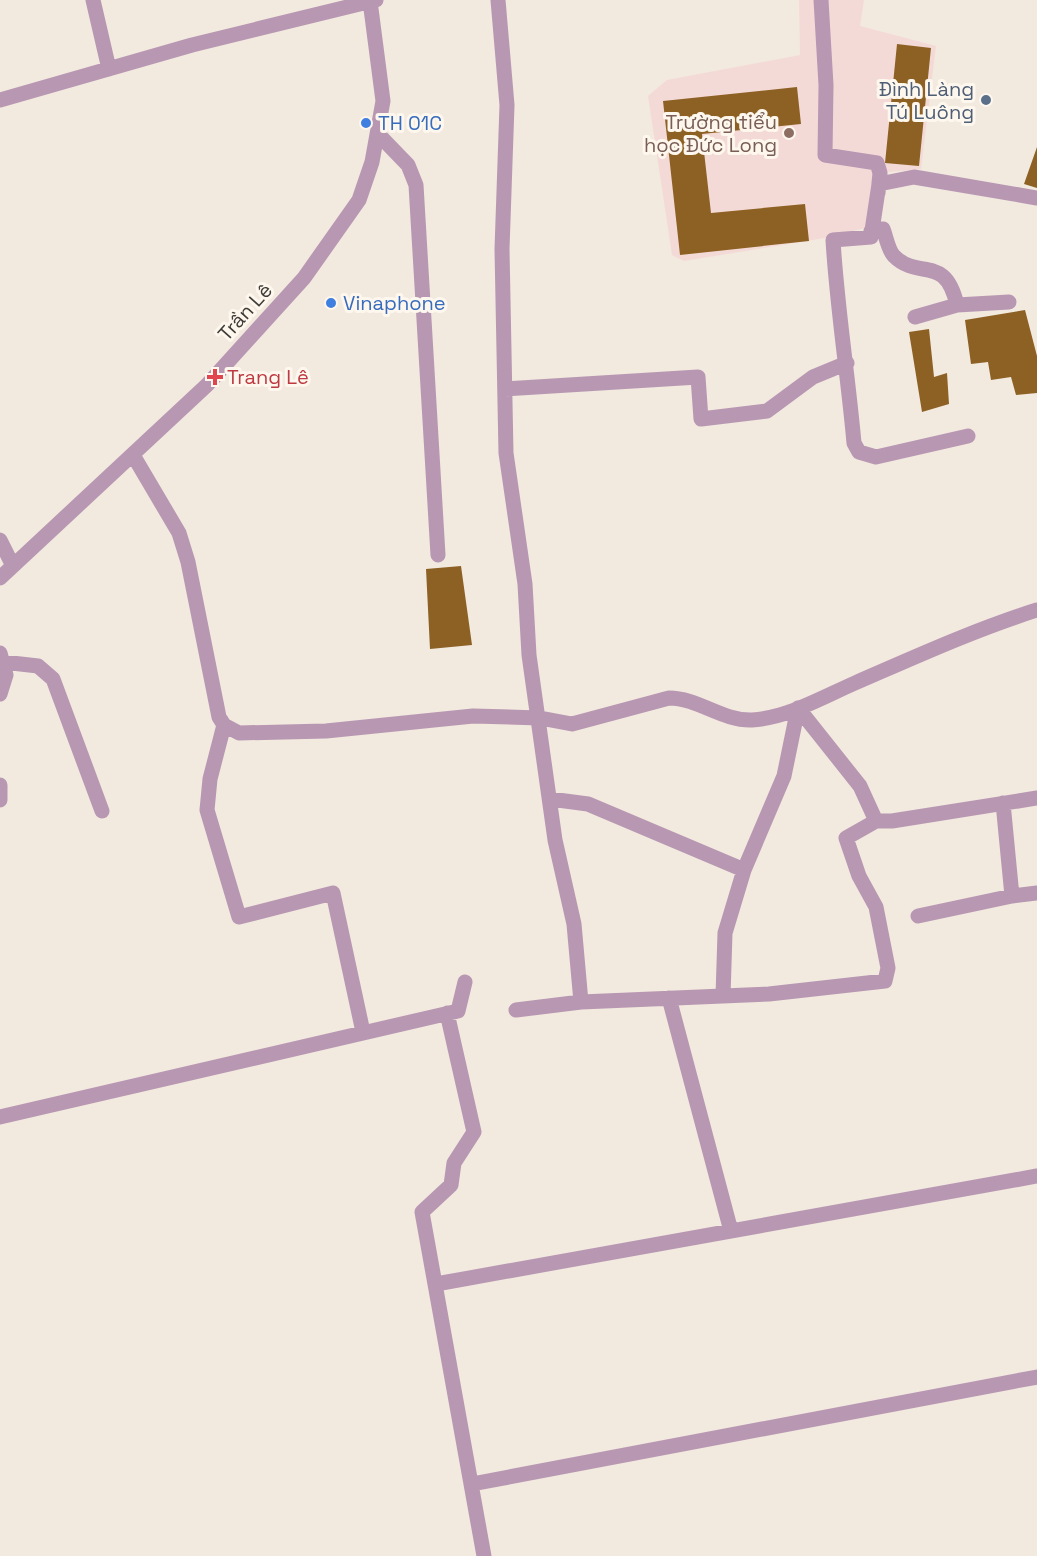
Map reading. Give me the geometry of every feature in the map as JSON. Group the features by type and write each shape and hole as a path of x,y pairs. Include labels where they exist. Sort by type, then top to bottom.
{"street":[{"path":"93,0 109,69"},
{"path":"498,0 507,97 502,249 506,453 525,584 529,655 540,718 555,840 574,924 581,1002"},
{"path":"821,0 826,85 825,155 877,163 880,173 878,193"},
{"path":"0,100 192,45 373,1"},
{"name":"Trần Lê","path":"0,578 207,385 304,278 359,200 378,134 383,101 373,1"},
{"path":"378,134 408,165 416,185 438,555"},
{"path":"968,436 876,457 859,452 854,443 847,363 837,311 833,240 871,237 879,184 914,177 1033,197"},
{"path":"872,231 883,229 893,255 912,267 933,269 952,285 957,305"},
{"path":"915,317 957,305 1009,302"},
{"path":"506,389 698,377 701,419 768,411 813,378 847,363"},
{"path":"133,455 179,533 188,562 219,717 224,725 239,733 326,731 473,716 540,718 572,724 669,698 678,698 725,716 741,719 765,718 798,708 989,625 1037,610"},
{"path":"0,540 13,566"},
{"path":"0,694 6,675 1,658 38,666 53,679 102,811"},
{"path":"798,708 860,786 876,821"},
{"path":"723,996 725,933 744,870 784,776 798,708"},
{"path":"224,725 210,779 207,810 239,917 333,892 363,1032"},
{"path":"0,785 0,800"},
{"path":"516,1010 581,1002 793,992 885,981 888,968 876,907 859,876 846,838 876,821 892,821 1037,798"},
{"path":"550,799 588,804 744,870"},
{"path":"1003,803 1012,896"},
{"path":"918,916 1037,893"},
{"path":"0,1117 458,1011 465,982"},
{"path":"669,998 731,1231"},
{"path":"447,1013 474,1132 454,1163 451,1185 422,1212 484,1556"},
{"path":"436,1284 1037,1176"},
{"path":"472,1484 1037,1377"}],"shaded area":[{"name":"Trường tiểu học Đức Long","path":"799,0 864,0 860,26 936,46 921,169 876,173 865,228 825,238 684,261 672,255 648,96 667,80 800,55"}],"building":[{"path":"897,44 931,48 919,166 885,163"},
{"path":"797,87 801,124 702,134 711,213 805,204 809,241 680,255 663,101"},
{"path":"1037,147 1037,188 1024,184"},
{"path":"1025,310 1037,356 1037,393 1016,395 1011,377 991,380 988,362 971,364 965,320"},
{"path":"929,329 934,377 947,373 949,404 922,412 909,332"},
{"path":"461,566 472,645 430,649 426,569"}],"place":[{"name":"Đình Làng Tú Luông","path":"986,100"},
{"name":"TH 01C","path":"366,123"},
{"name":"Trường tiểu học Đức Long","path":"789,133"},
{"name":"Vinaphone","path":"331,303"},
{"name":"Trang Lê","path":"215,377"}]}
